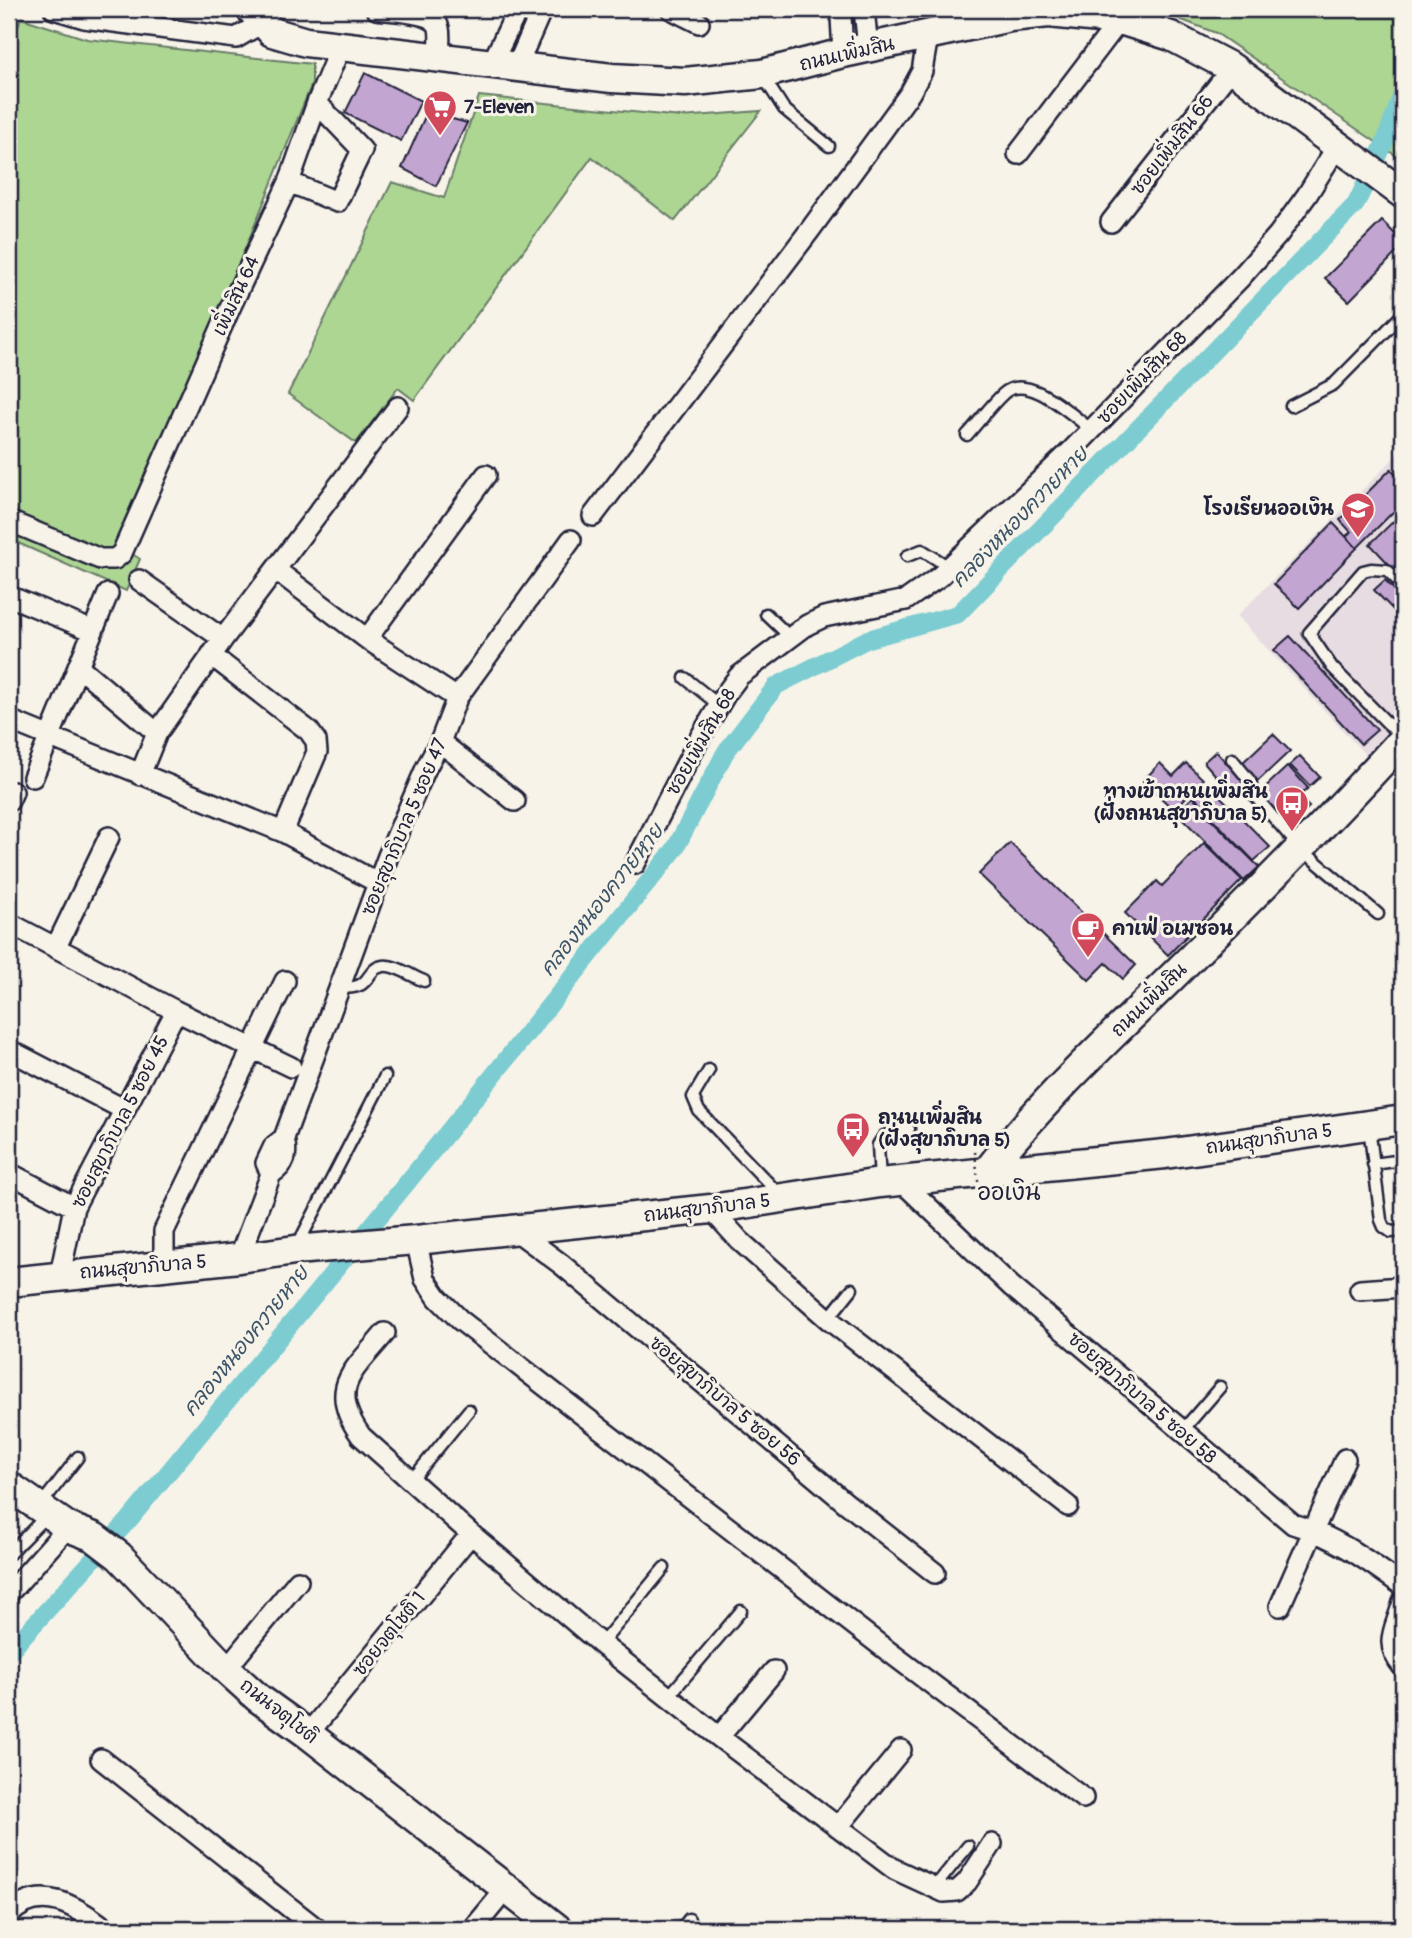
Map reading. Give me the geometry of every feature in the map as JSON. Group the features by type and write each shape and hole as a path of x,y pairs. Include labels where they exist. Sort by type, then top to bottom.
{"street":[{"path":"54,9 96,19 236,38 256,16"},
{"path":"376,9 432,18 439,26 439,57"},
{"path":"505,64 518,9"},
{"path":"505,64 542,9"},
{"path":"671,9 699,23"},
{"path":"843,9 841,17 856,50"},
{"path":"856,50 864,9"},
{"name":"ถนนเพิ่มสิน","path":"256,16 272,32 306,42 612,78 685,82 762,74 856,50 1010,17 1049,13 1120,20 1171,36 1232,68 1396,188"},
{"path":"1018,154 1120,20"},
{"path":"593,516 905,99 922,71 928,36"},
{"name":"เพิ่มสิน 64","path":"9,521 100,559 116,559 127,545 230,308 289,182 341,46"},
{"name":"ซอยเพิ่มสิน 66","path":"1111,222 1232,68"},
{"path":"289,182 337,202 362,150 317,103"},
{"name":"ซอยเพิ่มสิน 68","path":"635,864 698,741 739,676 807,625 824,617 905,600 924,589 1091,430 1241,277 1278,235 1307,195 1347,152"},
{"path":"140,775 157,733 211,655 398,407"},
{"path":"367,639 486,475"},
{"name":"ซอยสุขาภิบาล 5 ซอย 47","path":"239,1258 271,1174 281,1167 288,1152 284,1138 377,883 457,698 571,540"},
{"path":"276,570 367,639 457,698"},
{"path":"139,580 223,639"},
{"path":"33,777 108,594"},
{"path":"9,596 93,631"},
{"path":"211,655 309,731 316,741 317,752 283,832"},
{"path":"78,666 157,733"},
{"path":"9,720 283,832 377,883"},
{"name":"ถนนเพิ่มสิน","path":"980,1171 1301,849 1403,739"},
{"path":"440,742 515,802"},
{"path":"55,947 109,837"},
{"path":"9,923 176,1011 291,1067"},
{"path":"164,1266 164,1231 285,981"},
{"name":"ซอยสุขาภิบาล 5 ซอย 45","path":"60,1275 74,1207 176,1011"},
{"path":"9,1050 125,1110"},
{"name":"ถนนสุขาภิบาล 5","path":"9,1282 295,1250 711,1209 890,1182 1165,1154 1403,1120"},
{"path":"9,1173 74,1207"},
{"name":"ซอยสุขาภิบาล 5 ซอย 58","path":"890,1182 1293,1524 1314,1530 1354,1551 1403,1586"},
{"path":"711,1209 740,1241 828,1319 1068,1506"},
{"name":"ซอยสุขาภิบาล 5 ซอย 56","path":"515,1230 561,1264 846,1503 935,1573"},
{"path":"416,1240 425,1279 438,1298 460,1320 1083,1798"},
{"path":"1360,1290 1403,1287"},
{"path":"385,1333 344,1388 351,1419 361,1436 601,1644 894,1869 944,1892 957,1891 967,1882 992,1844"},
{"path":"1280,1606 1345,1460"},
{"name":"ถนนจตุโชติ","path":"10,1491 94,1538 119,1556 226,1669 258,1698 558,1929"},
{"path":"9,1593 52,1516"},
{"name":"ซอยจตุโชติ 1","path":"307,1734 471,1534"},
{"path":"226,1669 298,1581"},
{"path":"1403,1607 1391,1633 1395,1658 1403,1667"},
{"path":"719,1737 774,1671"},
{"path":"838,1827 901,1750"},
{"path":"101,1759 317,1929"},
{"path":"472,1929 507,1888"},
{"path":"9,1915 27,1901 47,1898 63,1901 106,1929"}],"lane":[{"path":"762,74 784,109 829,146"},
{"path":"1290,406 1334,384 1403,314"},
{"path":"967,435 1004,392 1013,387 1027,387 1041,393 1091,430"},
{"path":"907,556 922,550 949,567"},
{"path":"1403,586 1388,570 1363,571 1309,633 1332,667 1403,739"},
{"path":"766,614 790,637"},
{"path":"685,678 720,706"},
{"path":"1232,759 1250,781 1253,794 1301,849 1378,914"},
{"path":"341,987 354,989 361,986 378,968 387,966 424,981"},
{"path":"709,1070 693,1097 699,1111 783,1198"},
{"path":"295,1250 385,1076"},
{"path":"1369,1124 1381,1220 1384,1227 1391,1232 1403,1231"},
{"path":"890,1182 878,1145 884,1136 909,1129"},
{"path":"1373,1164 1403,1160"},
{"path":"828,1319 852,1289"},
{"path":"1182,1432 1220,1387"},
{"path":"411,1481 470,1410"},
{"path":"9,1554 52,1516 78,1457"},
{"path":"601,1644 664,1568"},
{"path":"669,1696 741,1611"},
{"path":"934,1888 968,1846"},
{"path":"681,1929 689,1919"}],"shaded area":[{"name":"โรงเรียนออเงิน","path":"1403,449 1403,725 1371,761 1237,616"}],"green space":[{"path":"1153,9 1403,9 1403,131 1395,155 1216,33"},
{"path":"21,18 87,39 312,64 312,83 210,336 117,544 140,559 126,591 9,539 9,49"},
{"path":"479,96 681,117 761,111 675,221 592,157 414,400 398,388 356,443 288,394 392,182 444,198"}],"building":[{"path":"365,73 421,101 401,141 345,113"},
{"path":"427,112 467,123 436,186 402,168"},
{"path":"1382,221 1403,242 1403,246 1349,301 1325,278"},
{"path":"1391,469 1403,481 1403,502 1357,548 1346,536 1351,532 1340,520"},
{"path":"1403,512 1403,579 1370,544"},
{"path":"1333,523 1357,548 1299,608 1274,584"},
{"path":"1385,580 1403,599 1403,620 1374,590"},
{"path":"1290,636 1377,730 1361,744 1274,650"},
{"path":"1273,734 1290,751 1258,781 1241,764"},
{"path":"1216,751 1243,782 1231,793 1204,762"},
{"path":"1300,756 1320,777 1310,786 1290,765"},
{"path":"1160,763 1173,776 1186,763 1203,779 1174,810 1143,781"},
{"path":"1288,766 1308,788 1280,815 1259,793"},
{"path":"1207,783 1270,847 1254,861 1200,806 1202,804 1194,796"},
{"path":"1193,797 1199,803 1197,805 1259,867 1244,881 1177,813"},
{"path":"1302,800 1309,807 1296,819 1288,812"},
{"path":"1010,843 1136,965 1123,979 1106,963 1089,980 979,874"},
{"path":"1204,843 1242,880 1168,955 1125,913 1157,881 1162,886"}],"waterway":[{"name":"คลองหนองควายหาย","path":"9,1652 129,1520 406,1184 675,849 725,753 776,686 868,639 958,614 1356,204 1385,142 1403,91"}],"place":[{"name":"7-Eleven","path":"440,137"},
{"name":"โรงเรียนออเงิน","path":"1358,539"},
{"name":"ทางเข้าถนนเพิ่มสิน (ฝั่งถนนสุขาภิบาล 5)","path":"1292,833"},
{"name":"คาเฟ่ อเมซอน","path":"1088,959"},
{"name":"ถนนเพิ่มสิน (ฝั่งสุขาภิบาล 5)","path":"853,1159"}],"district":[{"name":"ออเงิน","path":"1009,1192"}]}
